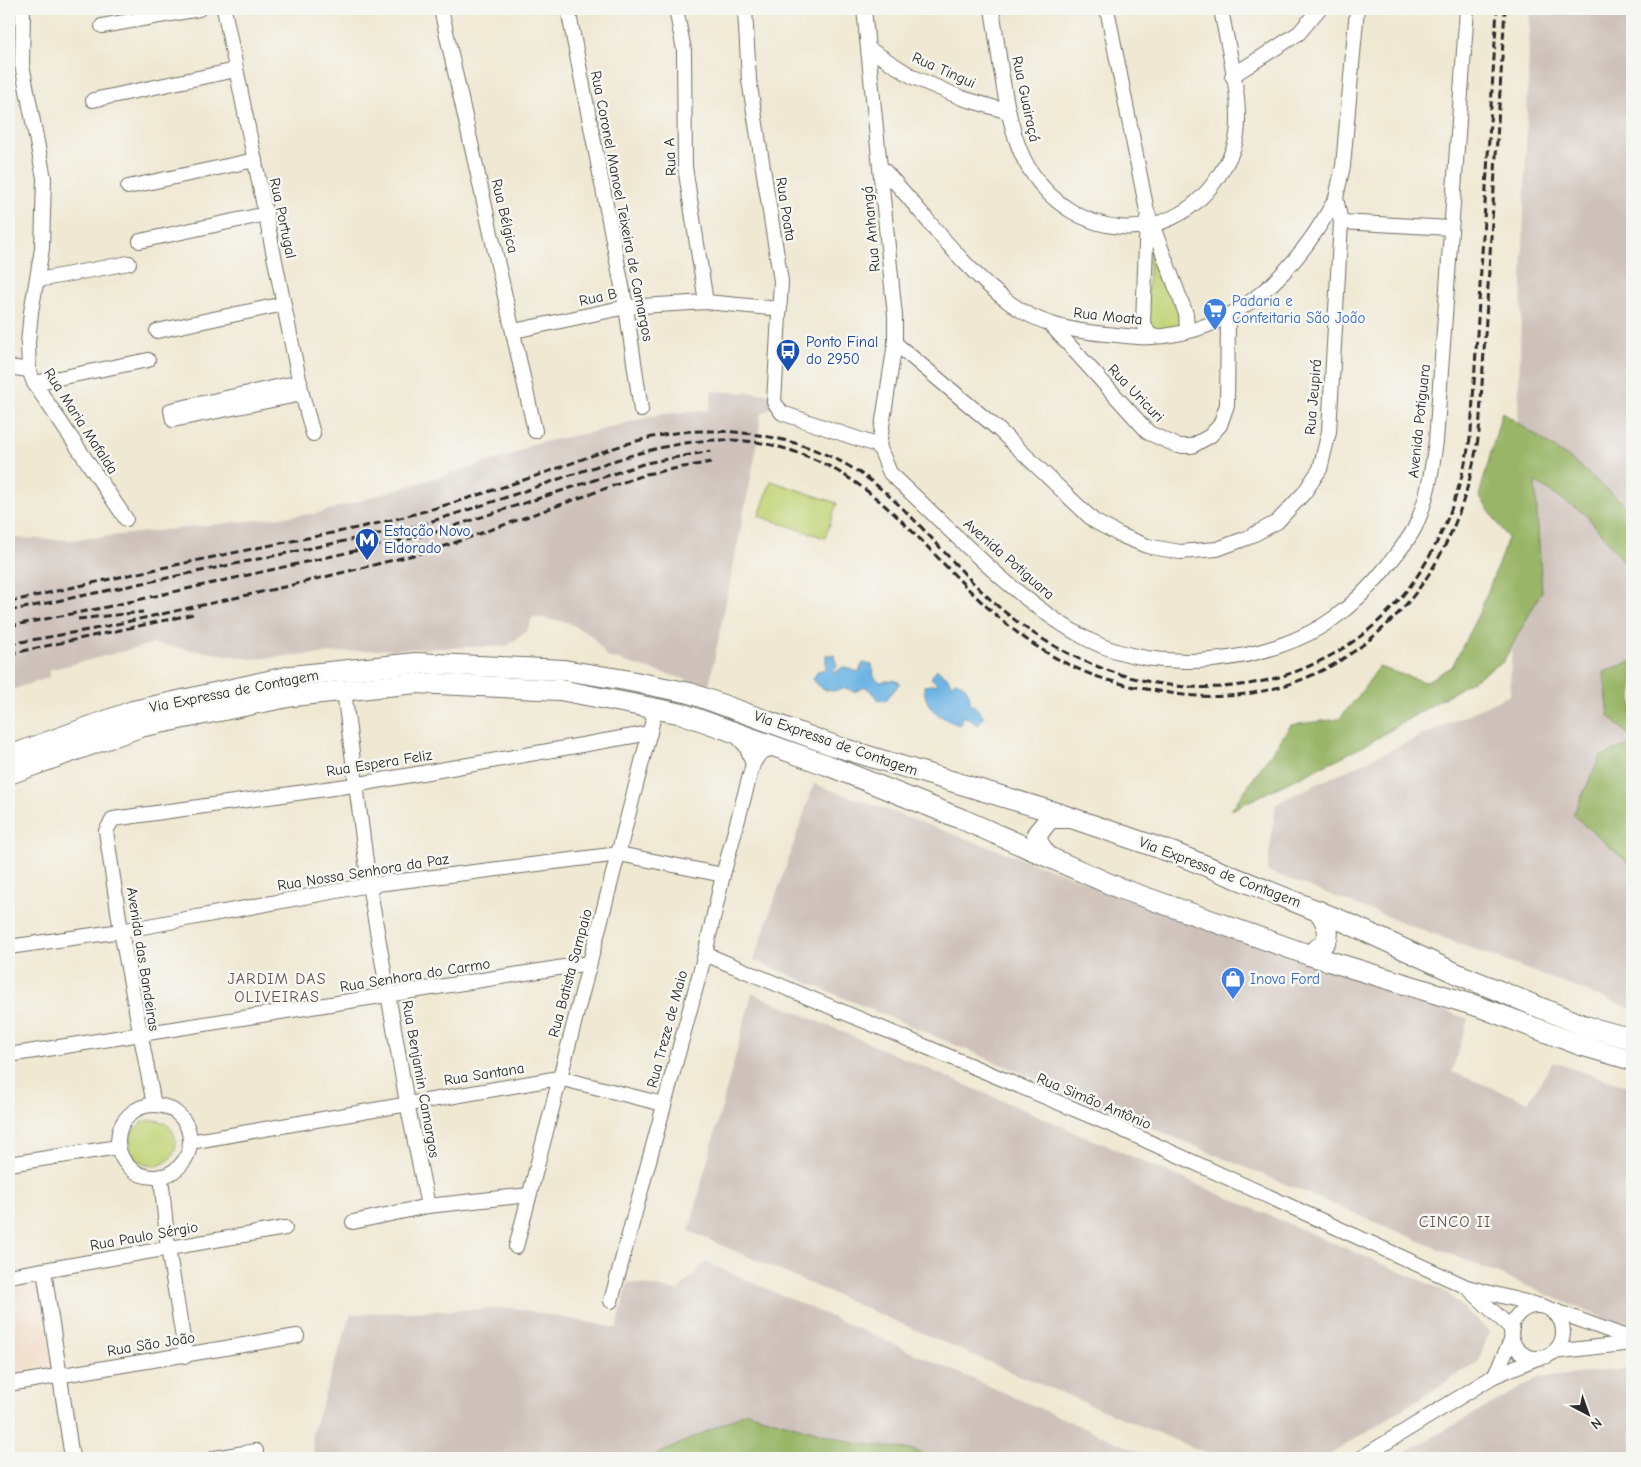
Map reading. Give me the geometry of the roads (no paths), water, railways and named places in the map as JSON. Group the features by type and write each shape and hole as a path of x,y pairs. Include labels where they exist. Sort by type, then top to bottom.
{"highway":[{"name":"Via Expressa de Contagem","path":"9,756 133,711 291,676 416,663 564,670 690,693 838,747 1071,818 1174,853 1319,911 1460,975 1567,1019 1632,1039"},
{"name":"Via Expressa de Contagem","path":"9,774 140,727 293,696 416,683 560,690 683,714 775,747 964,820 1119,888 1309,954 1480,1007 1580,1045 1632,1060"},
{"path":"1047,856 1038,842 1037,834 1042,825 1050,818 1071,818"},
{"path":"1309,954 1319,949 1328,936 1328,924 1319,911"}],"street":[{"name":"Rua Maria Mafalda","path":"23,9 22,65 44,178 42,249 31,312 32,376 126,519"},
{"path":"102,26 199,9"},
{"name":"Rua Portugal","path":"224,9 301,388 313,434"},
{"name":"Rua Bélgica","path":"442,9 535,431"},
{"name":"Rua Coronel Manoel Teixeira de Camargos","path":"568,9 626,307 641,410"},
{"name":"Rua A","path":"676,9 684,50 685,167 706,302"},
{"name":"Rua Poata","path":"745,9 749,80 781,281 774,402 782,413 879,446"},
{"name":"Rua Anhangá","path":"864,9 882,168 895,316 895,343 879,446"},
{"name":"Rua Guairaçá","path":"992,9 1010,112 1024,160 1041,186 1055,201 1074,214 1101,224 1121,227 1149,226 1177,216 1206,195 1226,167 1236,140 1238,117 1220,9"},
{"path":"1107,9 1147,211 1149,226 1143,323 1151,337"},
{"path":"1232,76 1299,33 1319,9"},
{"name":"Rua Jeupirá","path":"895,343 999,430 1094,520 1120,535 1147,546 1180,552 1217,549 1247,538 1277,522 1304,493 1320,469 1329,432 1340,222 1336,198 1344,166 1357,9"},
{"name":"Avenida Potiguara","path":"879,446 890,472 1028,600 1089,640 1116,651 1148,659 1179,662 1216,661 1274,646 1333,619 1368,590 1416,526 1429,486 1436,441 1467,9"},
{"name":"Rua Tingui","path":"869,49 913,77 962,98 1010,112"},
{"path":"93,100 236,70"},
{"path":"128,188 255,160"},
{"name":"Rua Moata","path":"882,168 914,201 974,272 1010,303 1051,325 1091,332 1151,337 1187,331 1228,318 1264,290 1299,256 1336,198"},
{"path":"140,241 266,214"},
{"path":"1340,222 1450,228"},
{"path":"1149,226 1186,314 1187,331"},
{"path":"38,280 129,263"},
{"name":"Rua B","path":"514,331 626,307 706,302 780,309"},
{"path":"157,331 284,304"},
{"name":"Rua Uricuri","path":"1051,325 1149,433 1178,446 1192,446 1210,436 1220,425 1227,405 1228,318"},
{"path":"9,367 32,376 148,360"},
{"path":"301,388 173,420 171,410 301,388"},
{"name":"Rua Benjamin Camargos","path":"344,691 354,785 369,885 390,996 407,1103 428,1206"},
{"name":"Rua Batista Sampaio","path":"516,1247 589,963 620,854 656,708"},
{"path":"734,732 746,746 753,764"},
{"name":"Rua Espera Feliz","path":"113,819 354,785 650,733"},
{"path":"753,764 760,753 775,747"},
{"name":"Rua Treze de Maio","path":"611,1301 705,954 722,876 753,764"},
{"name":"Avenida das Bandeiras","path":"113,819 106,831 139,1035 154,1105"},
{"name":"Rua Nossa Senhora da Paz","path":"9,947 121,931 369,885 620,854 722,876"},
{"name":"Rua Simão Antônio","path":"705,954 1112,1125 1467,1287 1545,1308 1632,1341"},
{"name":"Rua Senhora do Carmo","path":"9,1055 589,963"},
{"name":"Rua Santana","path":"190,1142 559,1078 663,1104"},
{"path":"154,1105 165,1107 179,1116 188,1130 190,1142 181,1164 172,1172 150,1177 134,1170 122,1158 118,1147 118,1137 126,1118 134,1111 154,1105"},
{"path":"9,1164 118,1147"},
{"path":"161,1176 168,1248 186,1356"},
{"path":"354,1222 428,1206 529,1195"},
{"name":"Rua Paulo Sérgio","path":"9,1276 285,1228"},
{"path":"44,1270 58,1375 72,1458"},
{"name":"Rua Simão Antônio","path":"1467,1287 1512,1334"},
{"path":"1361,1458 1494,1376 1553,1352 1562,1338 1563,1329 1560,1321 1545,1308 1525,1309 1514,1321 1512,1334 1494,1376"},
{"path":"1512,1334 1522,1352 1537,1358"},
{"name":"Rua São João","path":"9,1384 297,1336"},
{"name":"Rua Simão Antônio","path":"1553,1352 1632,1341"},
{"path":"215,1458 256,1451"}],"water":[{"path":"826,655 834,655 837,667 832,671 834,673 843,667 859,672 863,663 872,665 874,676 880,682 893,680 900,683 885,701 877,699 871,690 865,687 854,692 846,688 836,691 824,689 813,679 818,671 826,669"},
{"path":"937,669 947,677 952,685 955,681 967,689 970,702 984,716 978,725 966,717 960,718 962,723 959,725 945,719 930,706 924,686 938,684 931,678"}],"railway":[{"path":"9,602 160,568 391,520 481,494 647,438 687,432 725,431 761,435 797,444 831,457 868,478 905,511 991,600 1029,630 1071,655 1115,673 1161,684 1208,687 1255,683 1301,670 1345,647 1395,605 1431,553 1445,524 1456,494 1471,432 1497,9"},
{"path":"9,611 412,527 638,453 694,442 750,441 779,447 816,460 848,477 877,499 903,523 981,601 1009,626 1047,653 1075,668 1125,685 1192,696 1236,695 1258,692 1301,680 1341,660 1370,639 1396,616 1418,590 1436,563 1451,533 1463,502 1479,433 1505,9"},
{"path":"9,626 102,608 430,534 646,463 711,451"},
{"path":"9,644 94,629 284,587 434,550 646,474 711,462"},
{"path":"78,619 143,612"},
{"path":"9,654 194,614"}],"place":[{"name":"Padaria e Confeitaria São João","path":"1215,331"},
{"name":"Ponto Final do 2950","path":"788,372"},
{"name":"Estação Novo Eldorado","path":"367,561"},
{"name":"Inova Ford","path":"1233,1000"}],"district":[{"name":"JARDIM DAS OLIVEIRAS","path":"277,987"},
{"name":"CINCO II","path":"1455,1221"}]}
